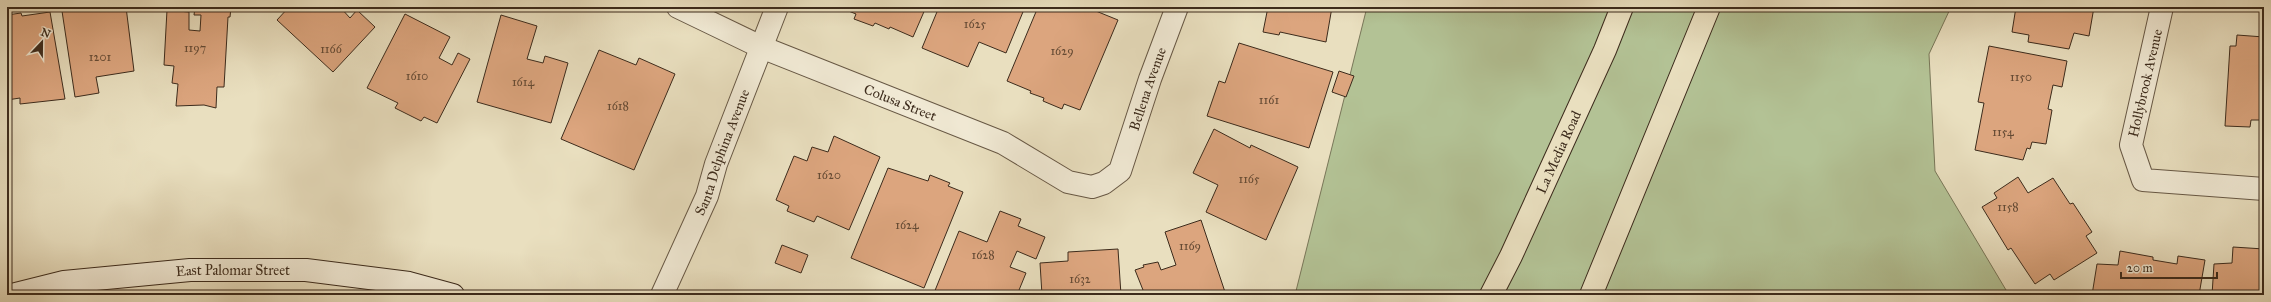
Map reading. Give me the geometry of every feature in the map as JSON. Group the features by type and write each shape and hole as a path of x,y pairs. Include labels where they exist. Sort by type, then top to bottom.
{"main road":[{"name":"La Media Road","path":"1491,295 1511,256 1560,149 1605,50 1622,7"},
{"path":"1591,295 1709,7"}],"street":[{"name":"Colusa Street","path":"678,7 761,47 1003,144 1068,182 1092,187 1104,183 1120,171"},
{"name":"Santa Delphina Avenue","path":"662,295 706,196 716,164 777,7"},
{"name":"Bellena Avenue","path":"1120,171 1150,79 1177,7"},
{"name":"Hollybrook Avenue","path":"2162,7 2131,145 2143,180 2264,189"},
{"name":"East Palomar Street","path":"12,295 64,282 190,270 306,270 409,283 453,295"}],"green space":[{"path":"1367,7 1951,7 1929,54 1935,171 2009,295 1295,295"}],"building":[{"path":"90,7 126,7 134,71 96,77 99,93 75,97 62,11"},
{"path":"195,7 231,7 230,17 228,17 224,87 217,87 216,108 204,105 176,106 178,84 172,83 174,66 164,65 167,10 189,12 189,30 200,31 201,15 194,15"},
{"path":"289,7 340,7 350,18 357,10 375,27 333,72 277,20"},
{"path":"926,7 913,37 890,27 889,29 875,23 873,26 854,19 856,14 841,8"},
{"path":"939,7 1025,7 1006,53 979,42 968,67 922,48"},
{"path":"1038,7 1086,7 1118,20 1080,110 1064,104 1062,109 1043,101 1044,98 1030,93 1031,91 1007,81"},
{"path":"1268,7 1332,7 1326,42 1280,32 1279,35 1263,32"},
{"path":"2016,7 2094,7 2089,36 2074,33 2069,49 2028,42 2029,35 2012,32"},
{"path":"50,12 65,99 20,104 20,98 7,100 7,15 21,13 22,16"},
{"path":"405,14 450,37 439,58 452,65 458,53 470,59 437,123 424,117 421,121 395,108 398,103 367,88"},
{"path":"501,15 537,26 527,59 543,63 545,56 568,63 551,123 477,102"},
{"path":"2237,35 2264,37 2264,120 2251,120 2250,127 2225,126 2230,46 2236,46"},
{"path":"1239,43 1333,72 1309,148 1207,116 1219,81 1225,83"},
{"path":"1989,46 2067,61 2062,87 2053,85 2048,109 2052,110 2046,144 2032,142 2030,149 2027,148 2023,160 1975,150 1984,103 1978,102"},
{"path":"599,50 636,65 639,58 675,74 634,170 561,139"},
{"path":"1339,71 1354,76 1346,97 1332,92"},
{"path":"1214,129 1250,148 1251,145 1298,167 1266,240 1206,212 1218,185 1193,173"},
{"path":"834,136 880,157 849,230 817,216 814,222 787,211 789,206 776,200 794,156 807,161 812,147 828,152"},
{"path":"888,168 928,181 930,175 950,183 948,186 963,192 924,288 851,258"},
{"path":"2018,177 2028,193 2053,178 2070,204 2073,203 2092,232 2086,236 2097,253 2054,280 2050,274 2035,284 2011,248 2008,250 1982,207 1997,198 1994,193"},
{"path":"1000,211 1021,219 1018,226 1045,237 1036,259 1017,251 1010,267 1026,273 1017,295 939,295 934,293 959,231 987,242"},
{"path":"1201,220 1226,295 1145,295 1135,270 1144,267 1143,265 1158,262 1161,270 1176,265 1165,232"},
{"path":"782,245 808,255 801,273 775,263"},
{"path":"2233,247 2264,249 2264,295 2212,295 2214,264 2232,263"},
{"path":"1118,249 1121,295 1042,295 1040,263 1068,261 1068,252"},
{"path":"2120,251 2153,257 2153,260 2177,264 2178,256 2205,260 2199,295 2092,295 2097,264 2118,265"}]}
